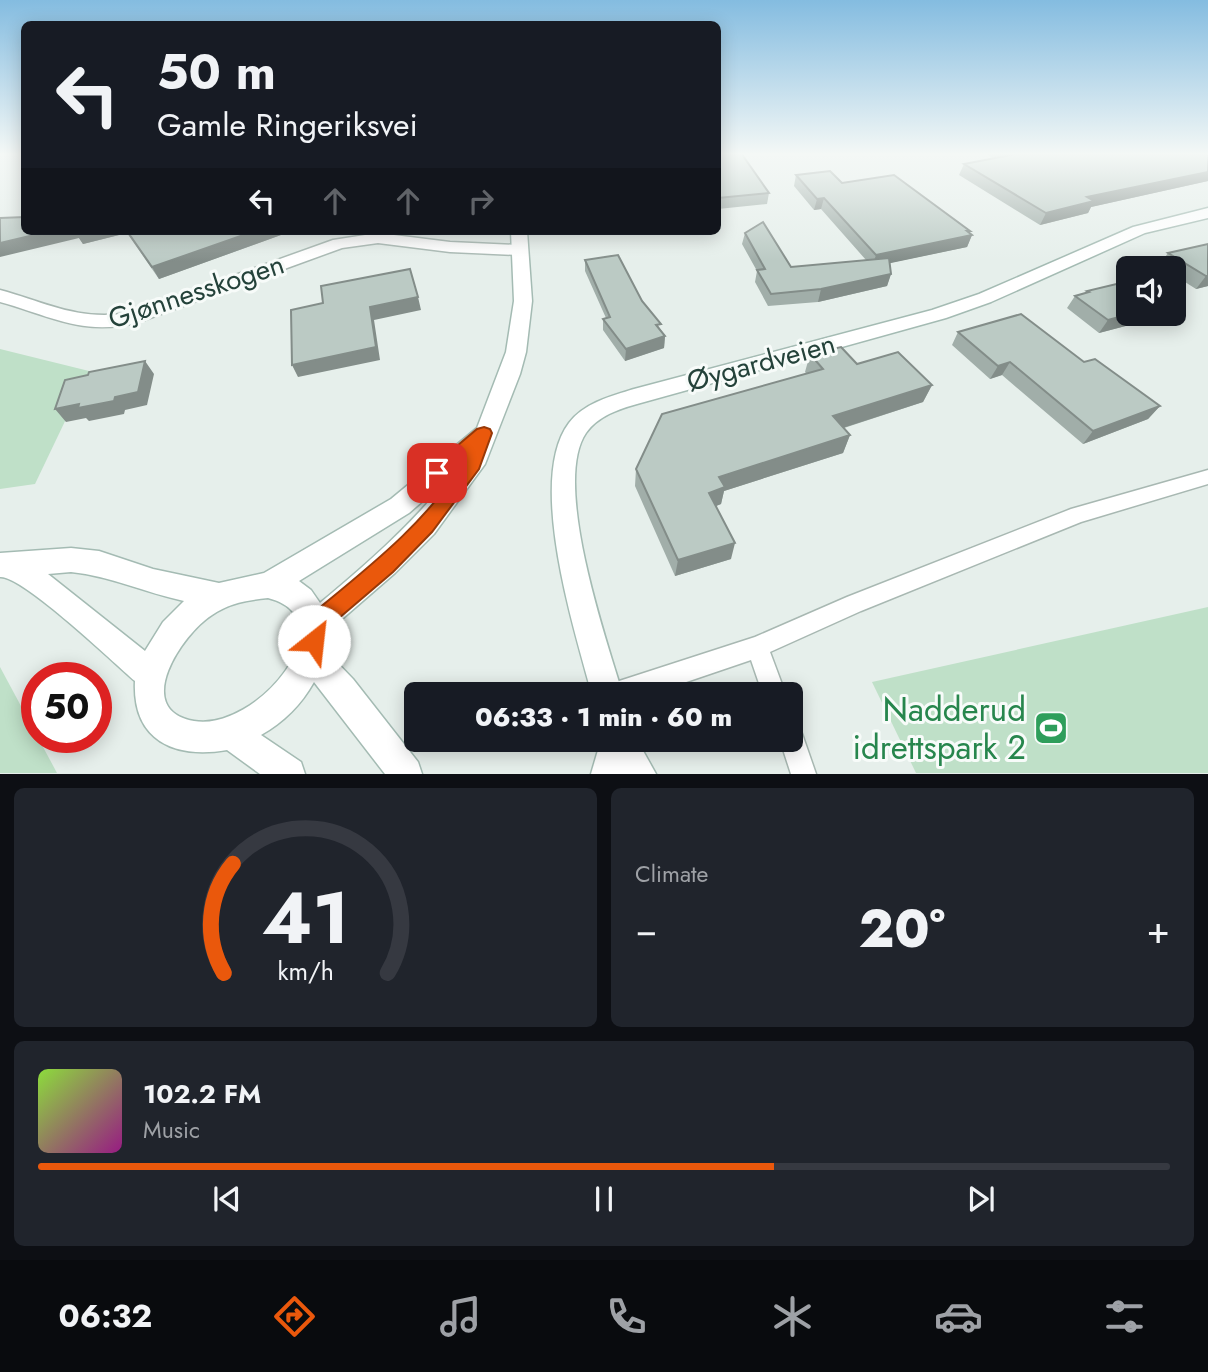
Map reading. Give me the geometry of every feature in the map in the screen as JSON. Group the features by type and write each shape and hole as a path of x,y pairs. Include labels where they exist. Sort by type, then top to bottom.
{"street":[{"name":"Øygardveien","path":"606,682 580,594 566,527 565,457 573,434 589,416 604,407 635,397 939,314 985,298 1139,230 1208,213"},
{"name":"Gjønnesskogen","path":"0,296 25,302 66,320 97,324 115,322 184,300 316,249 375,235"},
{"name":"Gjønnesskogen","path":"385,235 450,247 519,241"},
{"path":"314,625 386,565 425,526 473,464 510,374 516,352 523,301 519,241"},
{"path":"268,585 400,506 484,433"},
{"path":"7,565 71,560 99,563 153,582 218,596"},
{"path":"7,565 47,588 150,674"},
{"path":"268,585 290,591 306,605 314,625 311,657 299,680 281,702 257,721 231,734 201,739 176,734 158,720 149,699 150,674 160,650 175,628 218,596 243,587 268,585"},
{"path":"311,657 342,690 406,774"},
{"path":"231,734 289,774"},
{"path":"608,774 614,752"},
{"path":"625,752 640,774"}],"lane":[{"path":"650,682 757,647 854,604 1078,515 1208,477"},
{"path":"757,647 770,682"},
{"path":"796,752 804,774"}],"green space":[{"path":"0,349 89,371 35,484 0,489"},
{"name":"Nadderud idrettspark 2","path":"1208,607 1208,773 916,773 872,682"},
{"path":"0,667 21,706 21,753 46,753 57,773 0,773"}],"building":[{"path":"721,189 766,189 769,193 721,198"},
{"path":"808,189 913,189 972,235 876,255 824,198 817,199"},
{"path":"1006,189 1125,189 1087,197 1094,201 1046,213"},
{"path":"21,217 21,235 34,235 0,243 0,218"},
{"path":"763,222 791,267 889,258 891,274 821,289 771,294 757,270 765,269 745,233"},
{"path":"130,235 244,235 152,267"},
{"path":"1208,244 1208,276 1186,264 1186,256 1173,256 1168,253"},
{"path":"618,255 642,301 661,324 656,325 665,336 626,349 603,319 610,317 585,260"},
{"path":"410,269 418,297 370,307 376,347 292,365 291,310 323,303 321,286"},
{"path":"1116,284 1116,318 1108,320 1075,296 1089,292 1087,291"},
{"path":"1021,314 1084,362 1095,359 1160,406 1093,431 1010,362 998,366 958,332"},
{"path":"841,347 857,364 898,352 932,385 833,416 850,435 719,477 725,487 709,493 735,543 678,560 636,469 662,414 823,369 810,354"},
{"path":"145,361 138,392 115,397 114,401 55,409 65,380 88,375 89,372"}],"place":[{"name":"Nadderud idrettspark 2","path":"1051,728"}],"route":[{"path":"314,641 314,625 386,565 425,526 460,484 473,464 484,433 437,473"}]}
